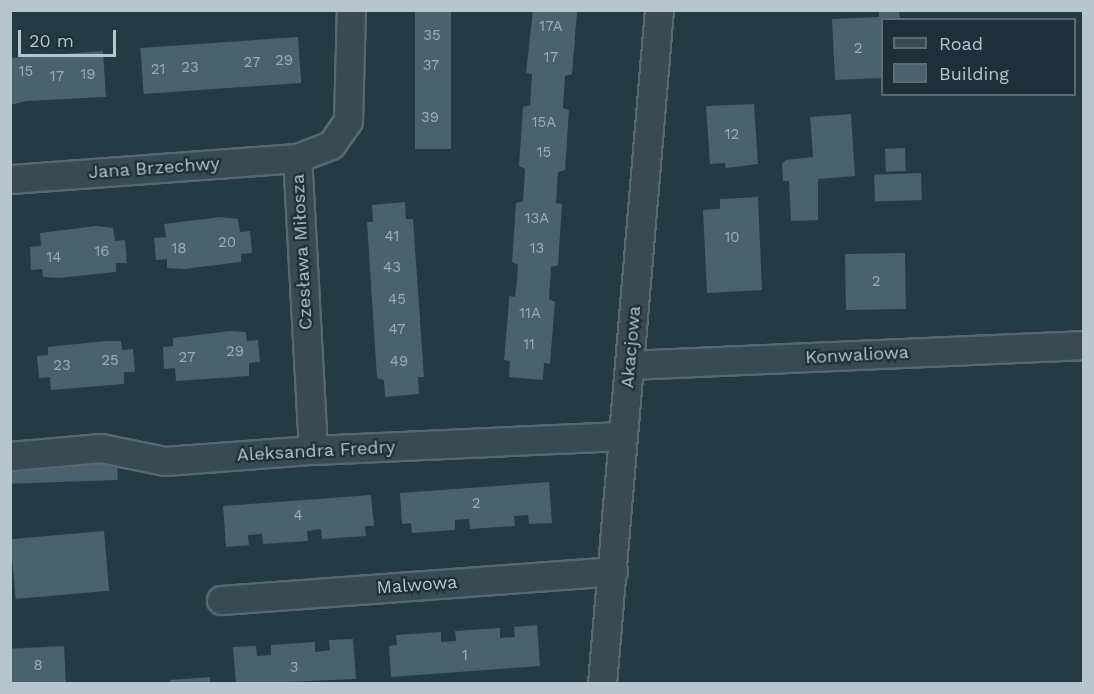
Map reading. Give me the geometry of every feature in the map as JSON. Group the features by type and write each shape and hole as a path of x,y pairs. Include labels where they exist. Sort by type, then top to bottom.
{"street":[{"name":"Czesława Miłosza","path":"313,450 297,158 331,145 348,121 351,10"},
{"name":"Akacjowa","path":"602,684 661,11"},
{"name":"Jana Brzechwy","path":"10,179 297,158"},
{"name":"Konwaliowa","path":"630,365 1083,345"},
{"name":"Aleksandra Fredry","path":"10,456 100,448 165,461 313,450 623,436"},
{"name":"Malwowa","path":"221,600 613,571"}],"building":[{"path":"415,10 451,10 451,149 415,149"},
{"path":"533,10 577,12 572,74 565,76 563,108 569,110 565,170 558,172 556,203 562,204 558,265 551,267 549,299 555,302 550,364 544,363 543,380 509,377 510,361 504,360 509,296 515,297 517,281 518,265 512,262 516,203 523,201 525,169 519,166 523,107 530,105 532,74 526,73"},
{"path":"879,10 899,10 900,18 881,18 881,78 835,80 832,19 879,17"},
{"path":"298,37 301,83 144,94 140,48"},
{"path":"103,51 106,97 27,101 10,105 10,58"},
{"path":"754,104 758,164 726,168 725,163 710,164 706,106"},
{"path":"851,114 855,176 818,179 818,220 791,221 789,181 783,181 782,164 786,160 813,157 810,117"},
{"path":"905,148 906,171 886,172 885,149"},
{"path":"921,173 922,200 875,202 874,175"},
{"path":"758,197 762,290 707,293 703,210 720,209 720,199"},
{"path":"405,202 406,219 413,219 424,377 418,377 419,394 385,397 384,380 377,378 367,222 373,222 372,205"},
{"path":"221,217 238,219 240,232 250,231 252,253 241,254 241,262 184,269 167,268 167,259 156,260 154,238 166,237 164,224"},
{"path":"96,226 113,228 115,241 125,240 127,263 116,263 116,272 59,278 43,277 42,269 31,270 30,247 41,246 40,233"},
{"path":"905,253 906,309 846,310 845,254"},
{"path":"230,331 246,332 247,341 258,340 260,362 249,363 249,376 176,381 175,368 164,369 163,347 173,346 173,338"},
{"path":"121,341 122,350 133,349 135,372 124,372 124,384 51,390 50,377 39,378 37,356 48,355 48,347"},
{"path":"117,456 118,480 11,484 10,460"},
{"path":"549,482 552,523 529,524 528,515 514,516 515,526 470,529 469,519 455,520 455,530 412,533 411,523 402,524 400,493"},
{"path":"371,495 374,526 365,526 366,536 322,539 321,529 307,531 308,541 263,544 262,534 248,535 249,545 226,547 223,506"},
{"path":"104,531 109,591 16,599 10,539"},
{"path":"537,625 540,666 391,677 389,646 397,645 396,635 441,632 441,642 456,641 455,631 500,628 500,638 515,637 514,627"},
{"path":"353,639 356,679 236,684 233,647 256,646 257,656 271,655 271,645 315,642 315,652 330,650 329,640"},
{"path":"64,646 66,684 12,684 10,649"},
{"path":"210,677 210,684 171,684 170,680"}]}
